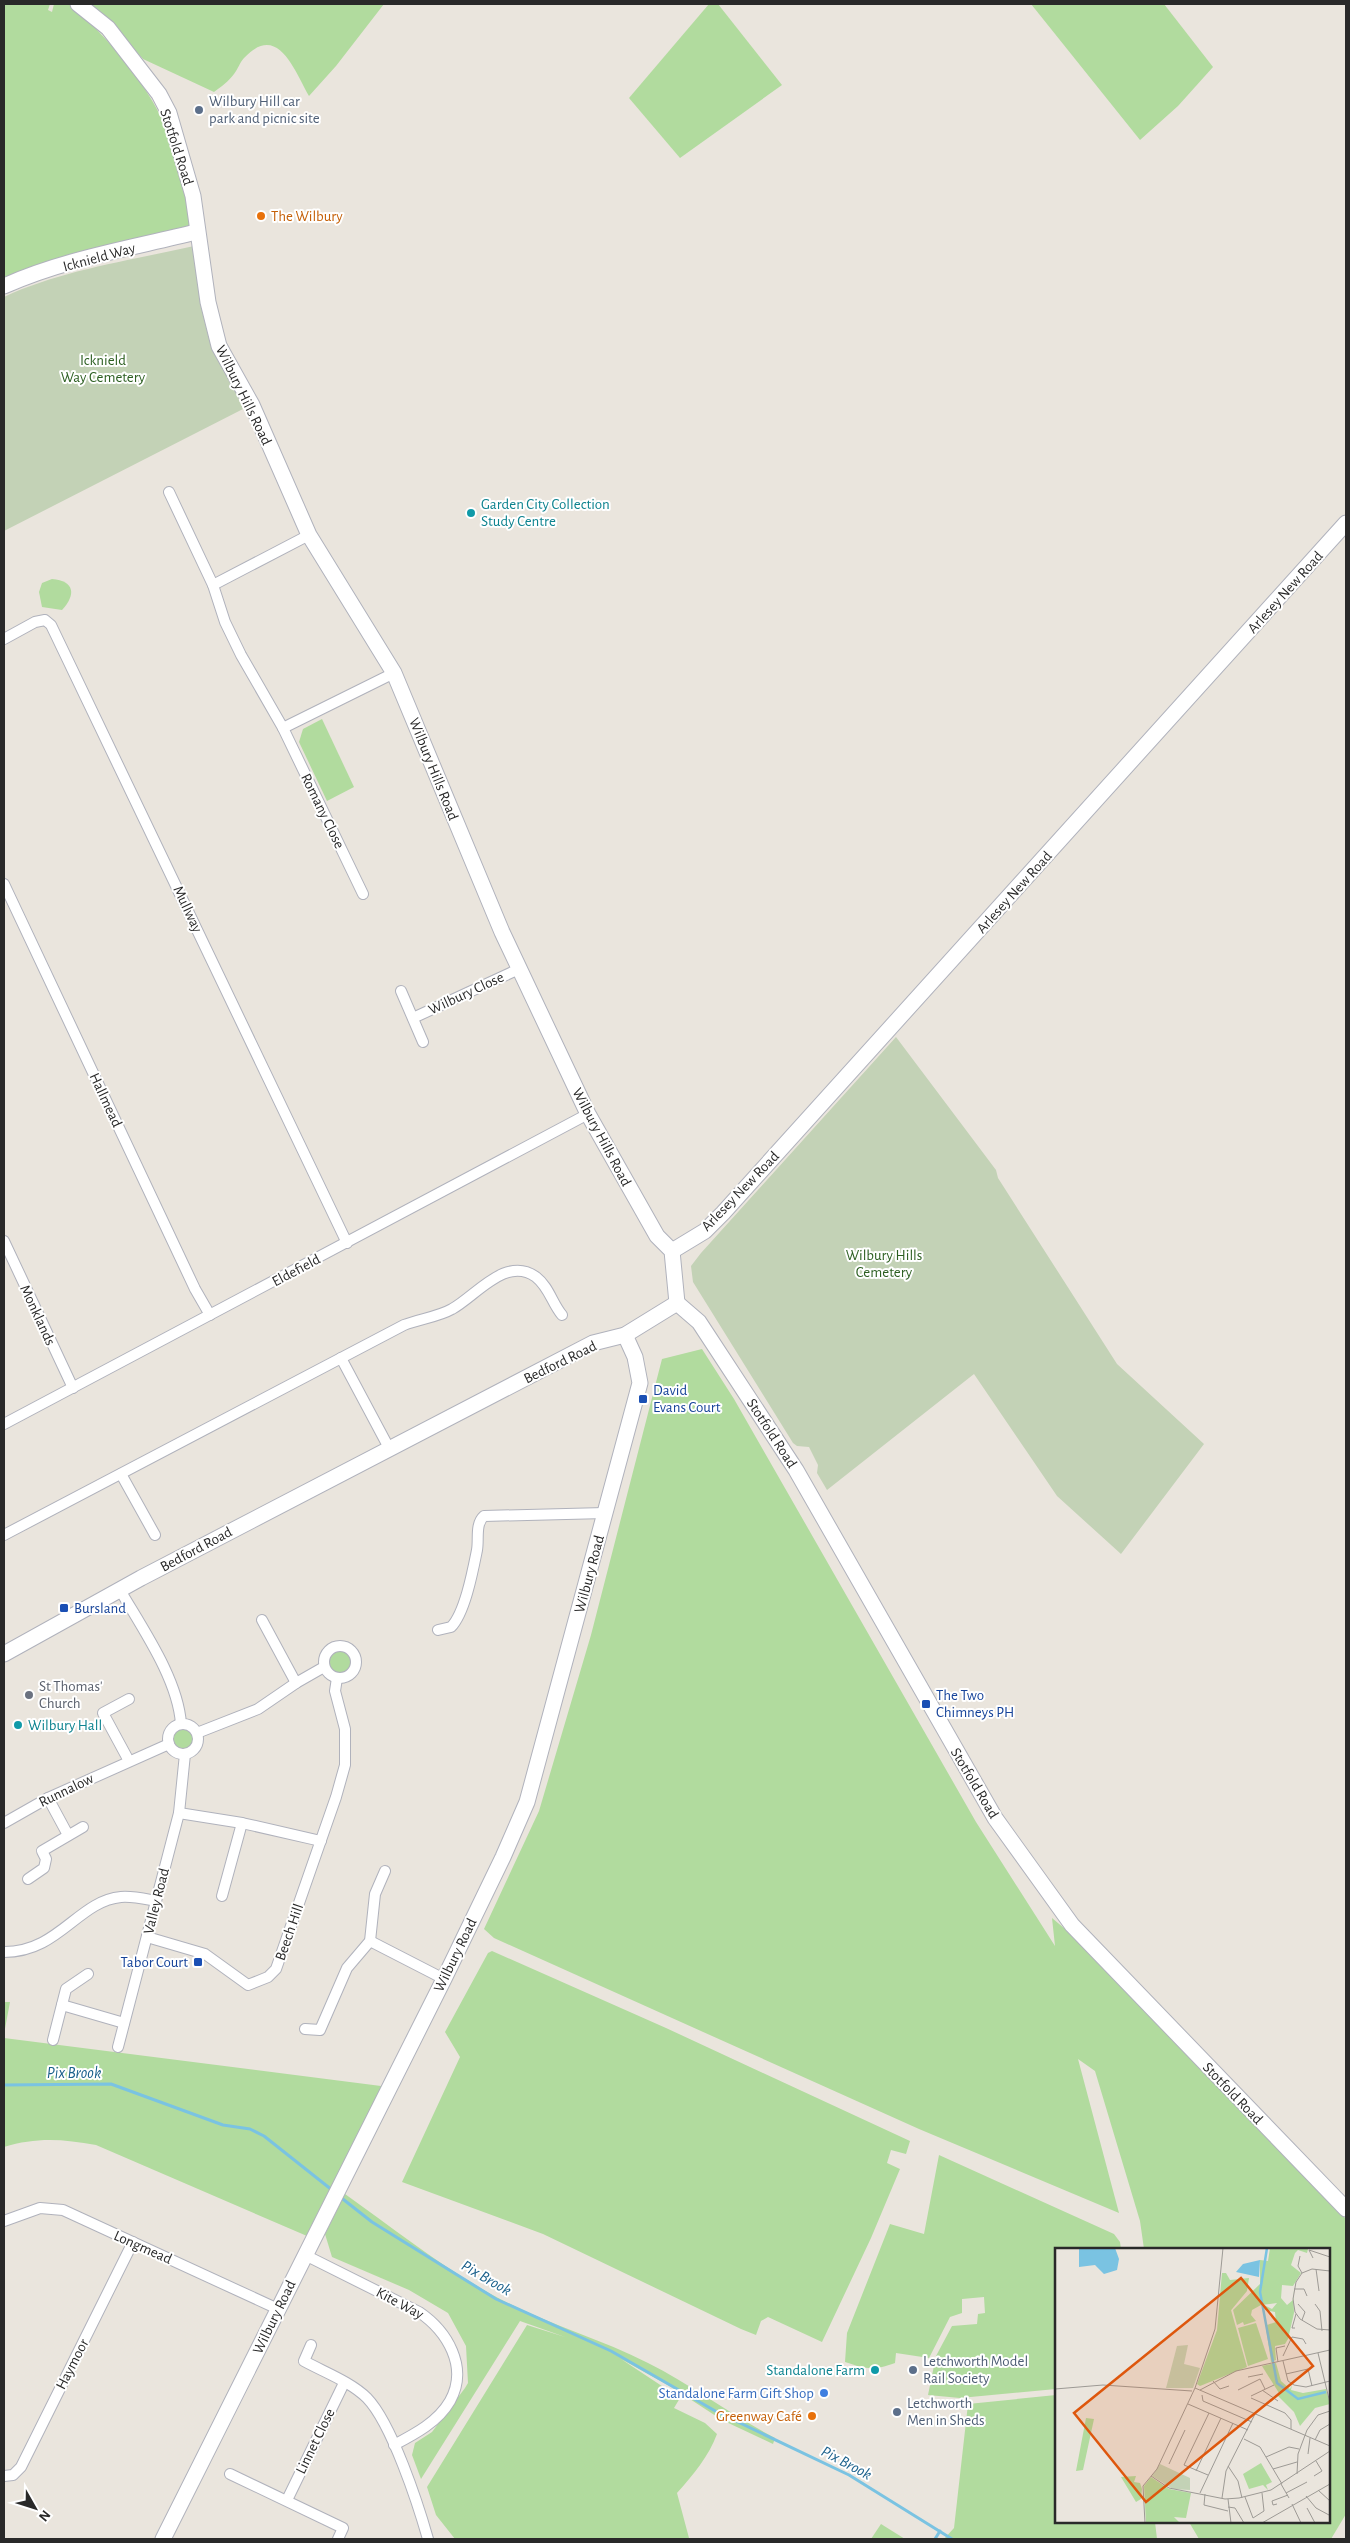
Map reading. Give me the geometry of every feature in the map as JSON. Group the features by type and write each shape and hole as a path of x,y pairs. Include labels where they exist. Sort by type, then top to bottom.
{"street":[{"name":"Stotfold Road","path":"78,4 108,28 159,94 169,113 193,196 196,232"},
{"name":"Icknield Way","path":"4,286 23,278 88,258 196,232"},
{"name":"Wilbury Hills Road","path":"196,232 208,302 219,346 252,405 309,535 394,673 486,896 588,1114 657,1236 672,1251"},
{"name":"Romany Close","path":"169,492 213,585 225,622 241,655 283,728 363,894"},
{"name":"Arlesey New Road","path":"672,1251 704,1231 723,1213 1346,523"},
{"path":"213,585 309,535"},
{"name":"Mullway","path":"4,639 36,622 45,620 52,625 347,1243"},
{"path":"283,728 394,673"},
{"name":"Hallmead","path":"4,884 182,1262 210,1315"},
{"name":"Wilbury Close","path":"413,1018 519,968"},
{"name":"Wilbury Close","path":"401,991 423,1042"},
{"name":"Eldefield","path":"4,1424 588,1114"},
{"name":"Monklands","path":"4,1241 73,1388"},
{"path":"672,1251 676,1302"},
{"path":"4,1535 404,1325 452,1309 500,1274 517,1270 537,1278 548,1290 562,1315"},
{"name":"Stotfold Road","path":"676,1302 699,1322 796,1470 995,1818 1072,1925 1346,2209"},
{"name":"Bedford Road","path":"4,1654 120,1590 593,1343 625,1335 676,1302"},
{"name":"Wilbury Road","path":"163,2539 444,1979 503,1857 527,1802 640,1383 635,1357 625,1335"},
{"path":"341,1358 389,1448"},
{"path":"121,1474 155,1535"},
{"path":"438,1630 451,1627 459,1616 477,1550 479,1522 484,1516 605,1513"},
{"path":"120,1590 173,1689 180,1711 181,1724"},
{"path":"262,1620 296,1683"},
{"path":"337,1646 349,1649 355,1656 354,1669 346,1677 337,1678 331,1676 324,1667 324,1656 331,1648 337,1646"},
{"path":"197,1733 258,1709 296,1683 324,1667"},
{"name":"Beech Hill","path":"147,1937 204,1954 248,1985 258,1983 276,1969 339,1788 346,1758 345,1730 334,1691 337,1678"},
{"path":"129,1699 104,1713 129,1761"},
{"path":"181,1724 191,1726 197,1733 196,1746 185,1754 175,1752 169,1744 170,1731 181,1724"},
{"name":"Runnalow","path":"4,1823 48,1798 169,1744"},
{"name":"Valley Road","path":"118,2047 179,1813 185,1754"},
{"path":"48,1798 68,1835"},
{"path":"179,1813 242,1823 321,1841"},
{"path":"222,1896 242,1823"},
{"path":"28,1879 44,1868 46,1859 42,1851 83,1827"},
{"path":"305,2028 320,2030 347,1968 370,1941 375,1894 385,1870"},
{"path":"4,1952 20,1951 43,1944 106,1901 128,1897 156,1901"},
{"path":"370,1941 444,1979"},
{"path":"53,2040 66,1990 88,1974"},
{"path":"62,2005 124,2023"},
{"name":"Longmead","path":"4,2221 40,2208 55,2208 278,2309"},
{"name":"Haymoor","path":"4,2476 13,2475 21,2467 133,2242"},
{"name":"Kite Way","path":"305,2255 419,2312 432,2320 450,2342 456,2367 454,2392 450,2401 430,2423 394,2445"},
{"path":"311,2345 304,2361 359,2392 372,2404 394,2445 415,2496 428,2539"},
{"name":"Linnet Close","path":"287,2500 344,2383"},
{"path":"230,2474 343,2528 338,2539"}],"green space":[{"path":"4,4 50,4 48,10 52,12 54,4 70,4 85,15 86,19 128,65 160,115 172,142 182,170 189,199 193,231 4,283"},
{"path":"87,4 384,4 336,66 309,96 284,54 276,47 266,45 256,48 244,58 232,77 214,92 143,59 110,23"},
{"path":"709,4 718,4 782,85 680,158 629,98"},
{"path":"1031,4 1164,4 1213,67 1178,106 1140,140"},
{"name":"Icknield Way Cemetery","path":"194,246 217,348 243,409 4,531 4,297 73,273"},
{"path":"52,579 60,580 69,586 71,590 70,599 62,610 42,607 39,592 42,583"},
{"path":"322,719 354,787 327,801 299,742 303,729"},
{"name":"Wilbury Hills Cemetery","path":"896,1037 996,1170 998,1178 1117,1364 1204,1444 1121,1554 1057,1496 974,1374 827,1490 817,1473 818,1465 809,1447 797,1446 793,1443 693,1282 691,1266 701,1253"},
{"path":"702,1349 734,1399 976,1822 1055,1946 1052,1918 1077,1939 1346,2219 1346,2514 1331,2539 1199,2539 1190,2523 1330,2523 1330,2248 1144,2248 1140,2221 1095,2071 1078,2059 1119,2213 919,2129 494,1938 484,1929 539,1811 591,1635 662,1359"},
{"path":"341,1650 350,1653 353,1662 350,1671 341,1674 332,1671 329,1662 332,1653"},
{"path":"183,1729 190,1732 193,1739 190,1746 183,1749 176,1746 173,1739 176,1732"},
{"path":"492,1951 666,2028 910,2141 906,2154 891,2150 887,2163 900,2169 871,2238 822,2342 768,2317 761,2321 756,2335 543,2234 402,2182 460,2057 445,2032 488,1953"},
{"path":"4,2002 10,2002 4,2034"},
{"path":"4,2038 381,2086 381,2094 307,2236 96,2145 72,2141 38,2140 4,2147"},
{"path":"939,2155 1114,2234 1120,2242 1121,2248 1055,2248 1055,2389 960,2398 928,2395 936,2356 952,2326 977,2324 978,2314 985,2313 984,2297 962,2299 962,2313 950,2317 929,2358 896,2353 895,2363 875,2368 864,2368 845,2362 847,2333 890,2224 924,2234"},
{"path":"345,2194 422,2250 481,2289 538,2317 630,2354 664,2372 775,2438 773,2444 722,2420 673,2388 621,2359 680,2398 674,2408 705,2423 717,2434 705,2458 677,2493 689,2538 692,2539 455,2539 436,2515 427,2487 527,2325 565,2337 520,2321 421,2479 412,2455 415,2443 432,2432 468,2383 466,2346 448,2313 409,2290 332,2257 325,2234"},
{"path":"1055,2395 1055,2523 1155,2523 1157,2539 944,2539 954,2528 968,2404"},
{"path":"881,2524 905,2539 871,2539"}],"waterway":[{"name":"Pix Brook","path":"4,2085 111,2084 223,2125 250,2129 264,2136 332,2190"},
{"name":"Pix Brook","path":"339,2196 372,2222 496,2299 611,2351 717,2412 849,2475 952,2539"},
{"path":"935,2539 940,2531"}],"place":[{"name":"Wilbury Hill car park and picnic site","path":"199,110"},
{"name":"The Wilbury","path":"261,216"},
{"name":"Garden City Collection Study Centre","path":"471,513"},
{"name":"David Evans Court","path":"643,1399"},
{"name":"Bursland","path":"64,1608"},
{"name":"St Thomas' Church","path":"29,1695"},
{"name":"The Two Chimneys PH","path":"926,1704"},
{"name":"Wilbury Hall","path":"18,1725"},
{"name":"Tabor Court","path":"198,1962"},
{"name":"Standalone Farm","path":"875,2370"},
{"name":"Letchworth Model Rail Society","path":"913,2370"},
{"name":"Standalone Farm Gift Shop","path":"824,2393"},
{"name":"Letchworth Men in Sheds","path":"897,2412"},
{"name":"Greenway Café","path":"812,2416"}]}
